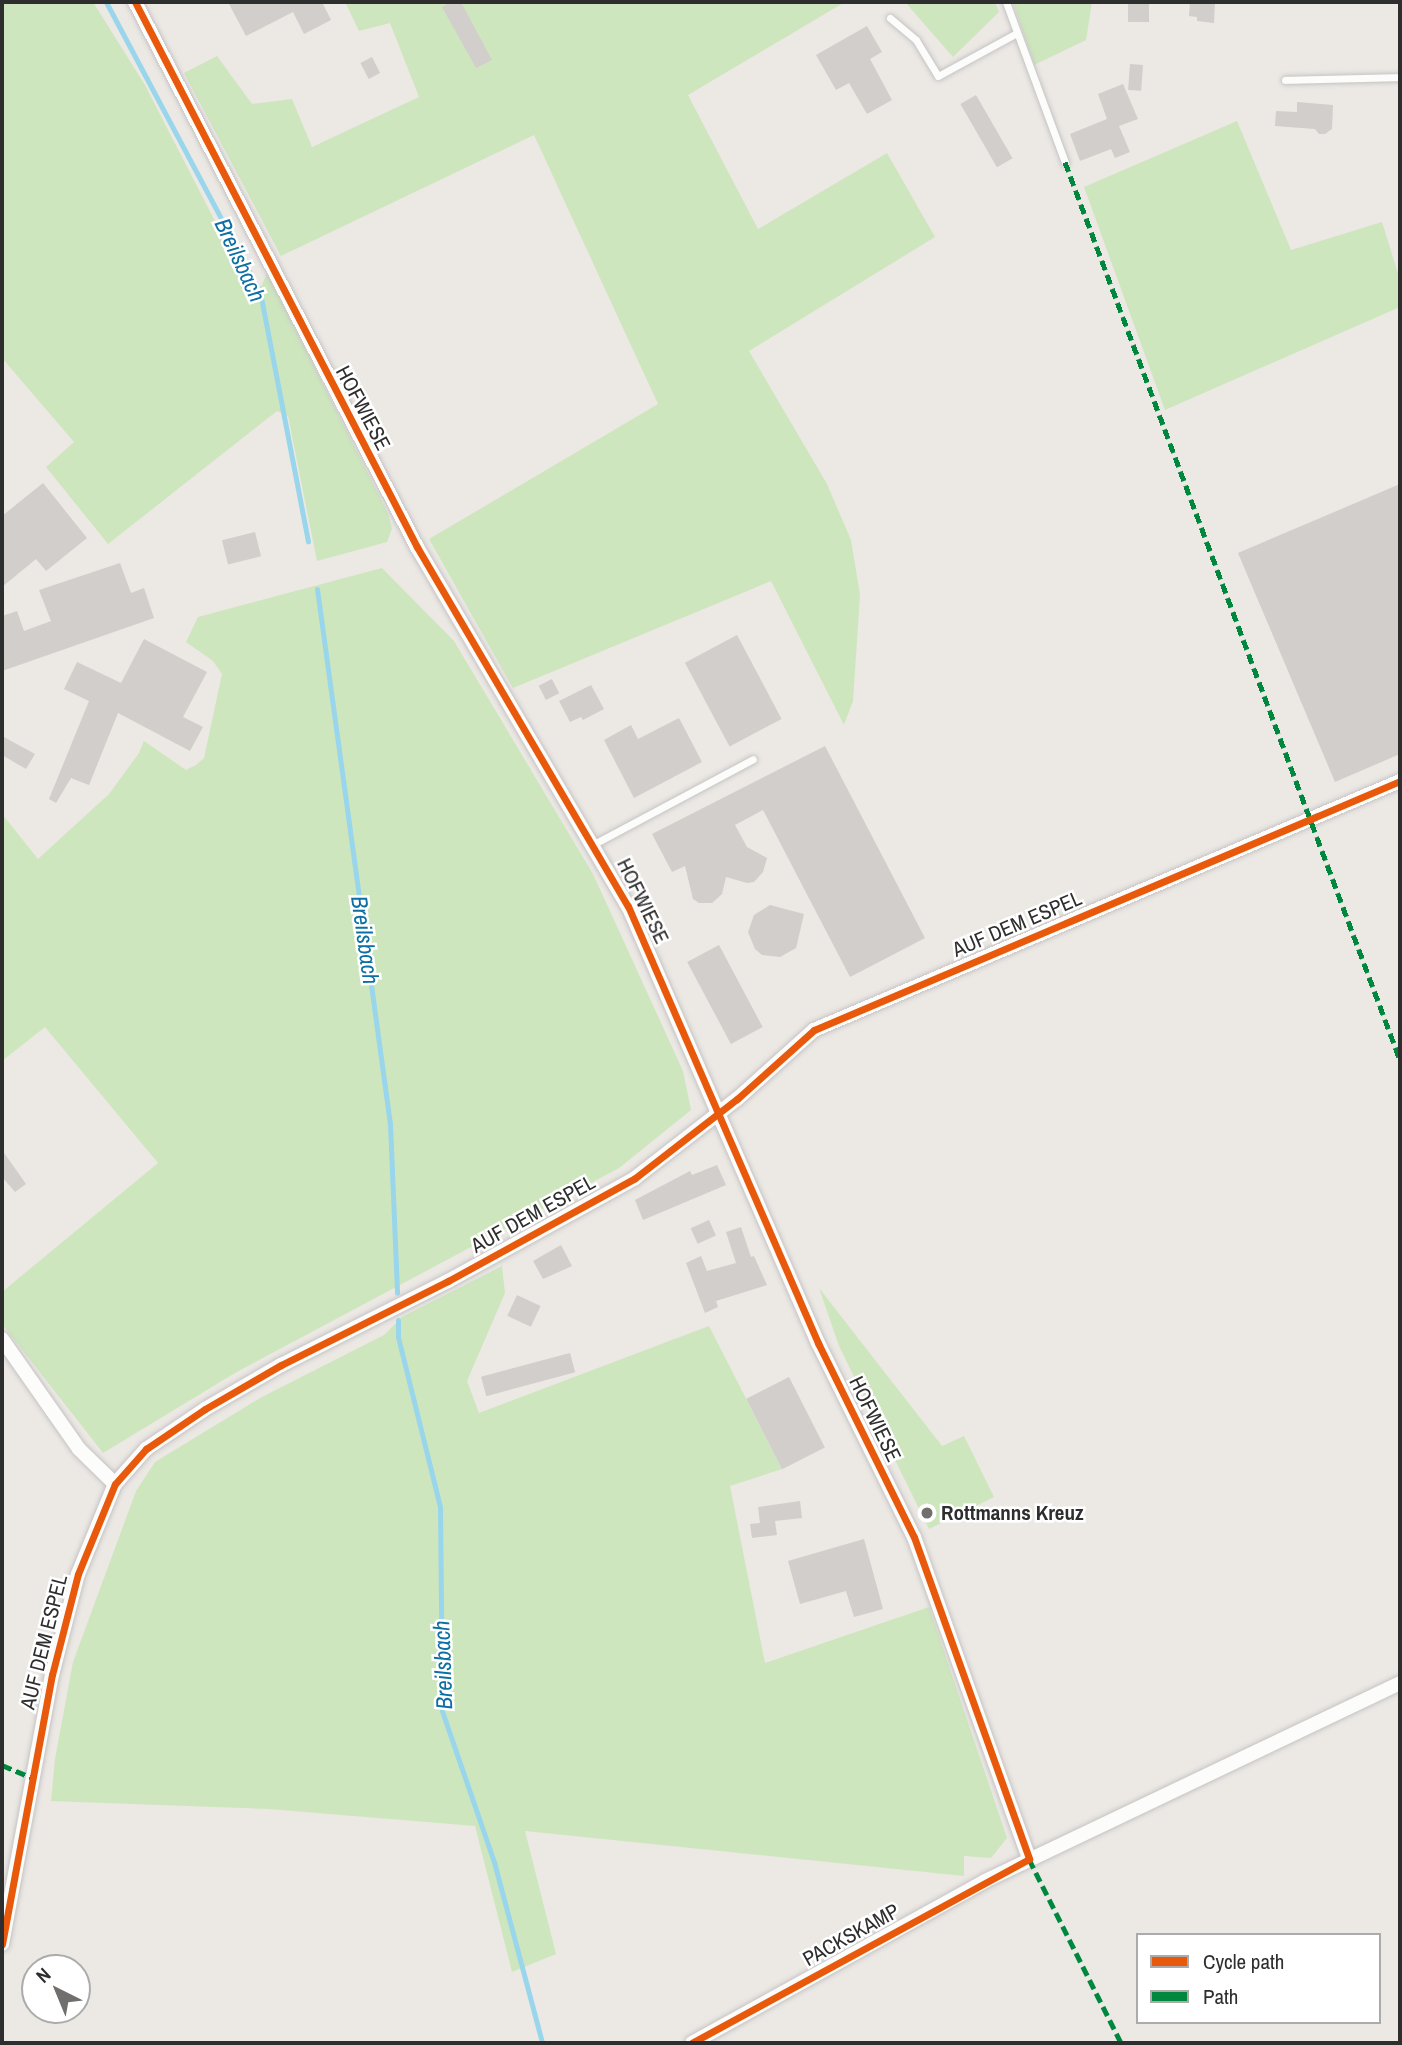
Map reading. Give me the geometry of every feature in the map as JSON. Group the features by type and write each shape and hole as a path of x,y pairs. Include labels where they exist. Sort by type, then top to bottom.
{"street":[{"name":"HOFWIESE","path":"135,2 411,535 628,906 818,1343 914,1537 1030,1859"},
{"name":"AUF DEM ESPEL","path":"2,1944 52,1675 78,1574 114,1483 146,1449 205,1409 281,1364 448,1281 635,1178 717,1114 814,1030 1400,780"},
{"path":"2,1339 79,1448 114,1483"},
{"name":"PACKSKAMP","path":"692,2043 1030,1859 1400,1683"}],"lane":[{"path":"1006,2 1065,162"},
{"path":"890,18 916,40 938,76 1017,33"},
{"path":"1285,80 1400,77"},
{"path":"594,844 753,759"}],"green space":[{"path":"2,2 93,2 145,85 237,264 253,305 267,273 388,513 392,529 387,542 317,561 288,416 277,411 108,544 46,467 74,442 2,358"},
{"path":"345,2 845,2 688,95 758,229 887,153 935,237 749,351 827,484 851,540 860,595 853,701 844,725 771,581 513,688 429,539 658,404 534,135 281,256 184,73 217,56 252,104 292,99 312,147 419,97 390,23 359,31"},
{"path":"905,2 995,2 999,12 953,57"},
{"path":"1013,2 1092,2 1086,40 1034,65"},
{"path":"1237,121 1291,250 1382,222 1400,280 1400,307 1165,410 1084,187"},
{"path":"382,568 454,641 593,874 683,1071 691,1110 619,1168 235,1373 103,1453 2,1324 2,1292 158,1163 45,1027 2,1061 2,814 38,859 109,794 139,753 144,741 186,770 196,765 204,758 222,674 213,661 186,642 198,617"},
{"path":"502,1266 505,1293 467,1381 479,1413 709,1326 782,1469 730,1486 765,1663 929,1607 1007,1838 991,1858 964,1856 964,1876 525,1831 556,1954 512,1972 475,1826 269,1809 51,1801 55,1759 73,1662 136,1491 155,1462 260,1398 384,1335 402,1317"},
{"path":"819,1288 942,1446 964,1436 994,1497 929,1529 839,1346"}],"building":[{"path":"228,2 322,2 331,20 304,34 293,12 246,36"},
{"path":"451,2 461,2 492,60 476,68 442,7"},
{"path":"1128,2 1149,2 1149,22 1128,22"},
{"path":"1190,2 1215,2 1214,23 1197,21 1197,17 1189,16"},
{"path":"867,26 882,52 870,59 892,100 867,114 849,83 836,90 816,55"},
{"path":"372,57 380,73 369,79 360,63"},
{"path":"1130,64 1143,65 1141,91 1128,90"},
{"path":"1123,84 1138,119 1119,126 1130,152 1115,158 1111,149 1080,161 1070,134 1107,119 1098,94"},
{"path":"976,95 1012,158 997,167 960,104"},
{"path":"1297,102 1333,105 1332,129 1325,134 1319,134 1315,129 1275,126 1276,111 1297,112"},
{"path":"43,483 87,538 46,571 36,559 2,587 2,516"},
{"path":"1400,484 1400,754 1335,782 1238,553"},
{"path":"255,532 261,556 228,564 222,540"},
{"path":"120,563 131,593 144,588 154,618 2,671 2,616 17,611 24,631 51,621 39,590"},
{"path":"737,635 782,719 730,747 685,663"},
{"path":"144,639 207,672 183,717 203,727 190,751 118,713 89,785 71,778 56,803 49,799 89,701 64,689 77,662 121,683"},
{"path":"552,679 559,693 546,700 539,686"},
{"path":"591,685 604,709 583,720 581,717 570,722 559,701"},
{"path":"679,718 702,762 634,798 604,740 631,725 638,739"},
{"path":"2,736 35,754 26,769 2,755"},
{"path":"825,746 925,938 850,977 763,810 735,825 747,847 767,858 763,872 754,882 747,883 726,877 722,894 712,903 699,903 693,899 685,866 672,872 652,834"},
{"path":"770,905 804,914 796,948 780,957 762,955 755,949 748,932 754,915"},
{"path":"719,945 763,1027 731,1044 687,962"},
{"path":"2,1150 26,1184 15,1192 2,1177"},
{"path":"717,1165 726,1185 643,1220 635,1200 690,1171 692,1175"},
{"path":"709,1220 716,1236 698,1244 691,1228"},
{"path":"741,1227 751,1257 754,1256 767,1285 716,1301 718,1307 705,1313 686,1263 701,1256 707,1271 736,1263 726,1232"},
{"path":"561,1245 572,1266 543,1279 533,1261"},
{"path":"517,1295 541,1306 531,1327 507,1316"},
{"path":"570,1353 575,1372 486,1396 481,1377"},
{"path":"789,1377 825,1447 782,1469 746,1399"},
{"path":"800,1501 802,1518 775,1521 777,1535 752,1538 750,1524 760,1523 758,1507"},
{"path":"864,1539 883,1609 854,1617 846,1591 800,1604 788,1561"}],"waterway":[{"name":"Breilsbach","path":"106,2 260,292 308,541"},
{"name":"Breilsbach","path":"317,589 390,1124 397,1293"},
{"name":"Breilsbach","path":"398,1320 398,1337 440,1507 442,1711 494,1862 542,2043"}],"marked path":[{"path":"1065,162 1400,1060"},
{"path":"2,1765 32,1778"},
{"path":"1029,1859 1121,2043"}],"cycle path":[{"path":"135,2 417,547 628,906 818,1343 914,1537 1029,1859 692,2043"},
{"path":"2,1944 52,1675 78,1574 115,1484 146,1449 205,1409 281,1365 448,1281 635,1178 737,1099 814,1030 1400,781"}],"place":[{"name":"Rottmanns Kreuz","path":"927,1513"}]}
